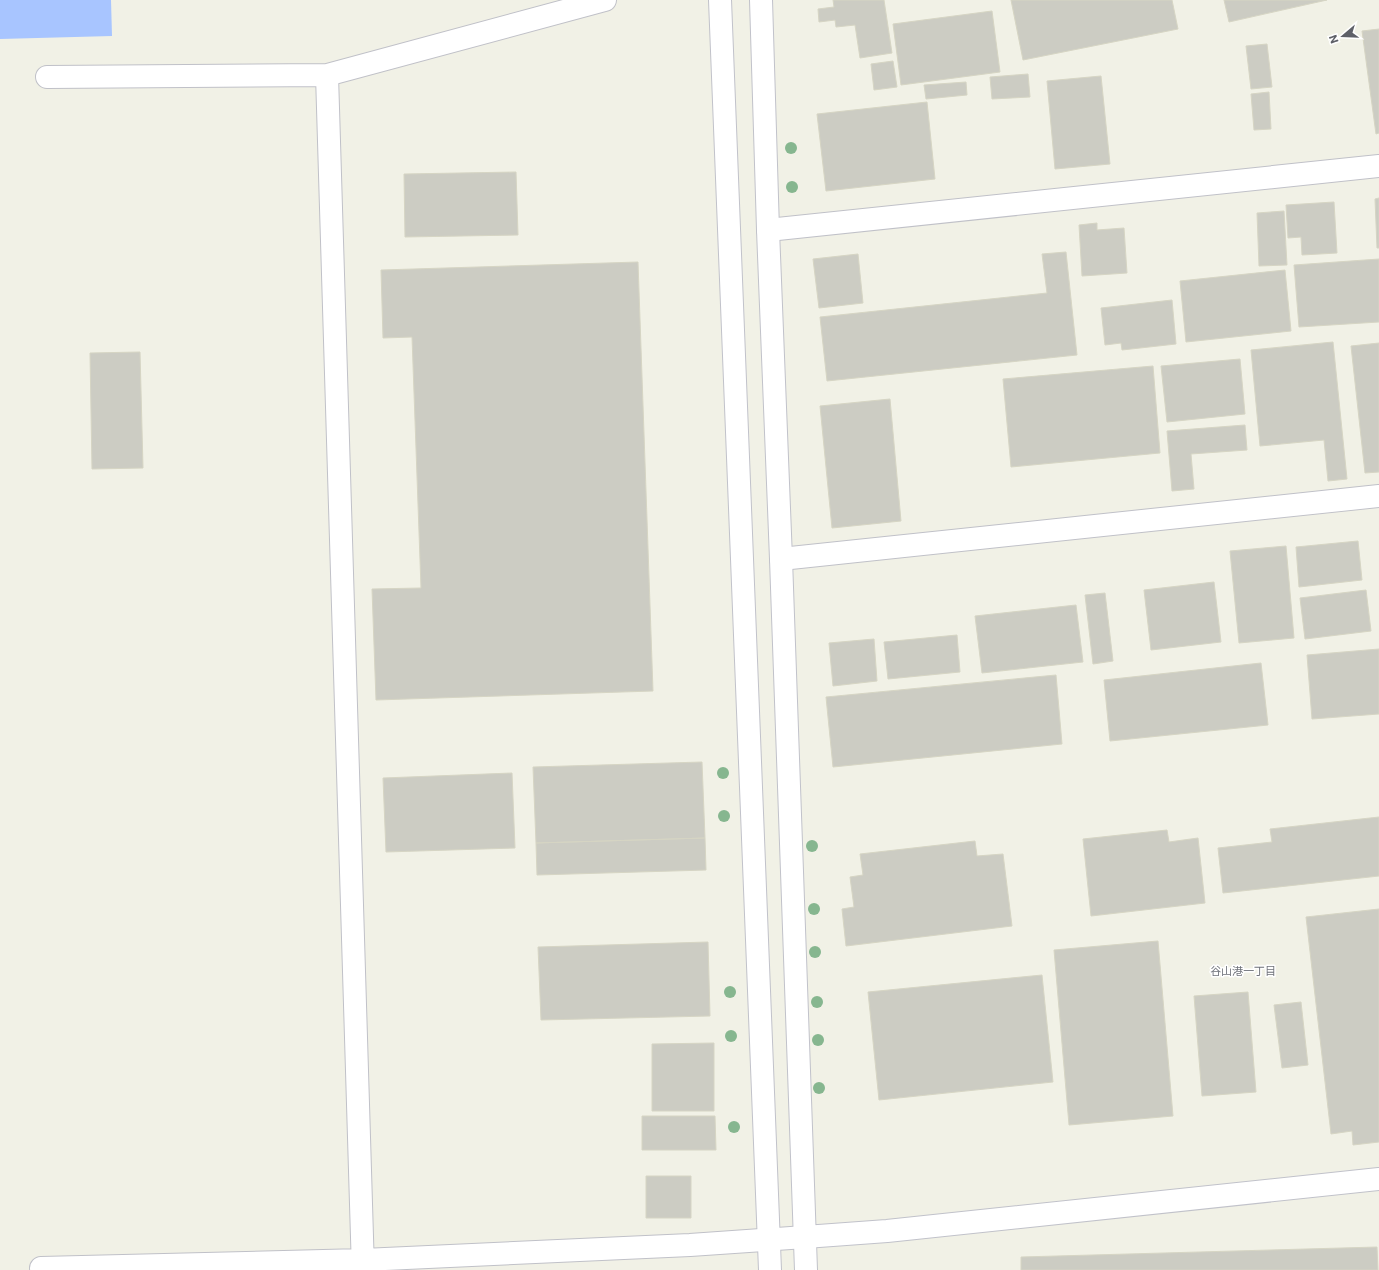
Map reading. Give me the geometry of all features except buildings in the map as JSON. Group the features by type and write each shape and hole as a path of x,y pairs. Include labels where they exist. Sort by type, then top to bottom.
{"street":[{"path":"47,77 326,75 605,0"},
{"path":"720,0 770,1239 770,1270"},
{"path":"761,0 806,1270"},
{"path":"326,75 363,1265"},
{"path":"768,230 1379,166"},
{"path":"781,559 1379,496"},
{"path":"41,1268 363,1265 805,1237 888,1231 1379,1178"}],"water":[{"path":"0,0 111,0 112,36 0,39"}],"district":[{"name":"谷山港一丁目","path":"1243,971"}]}
